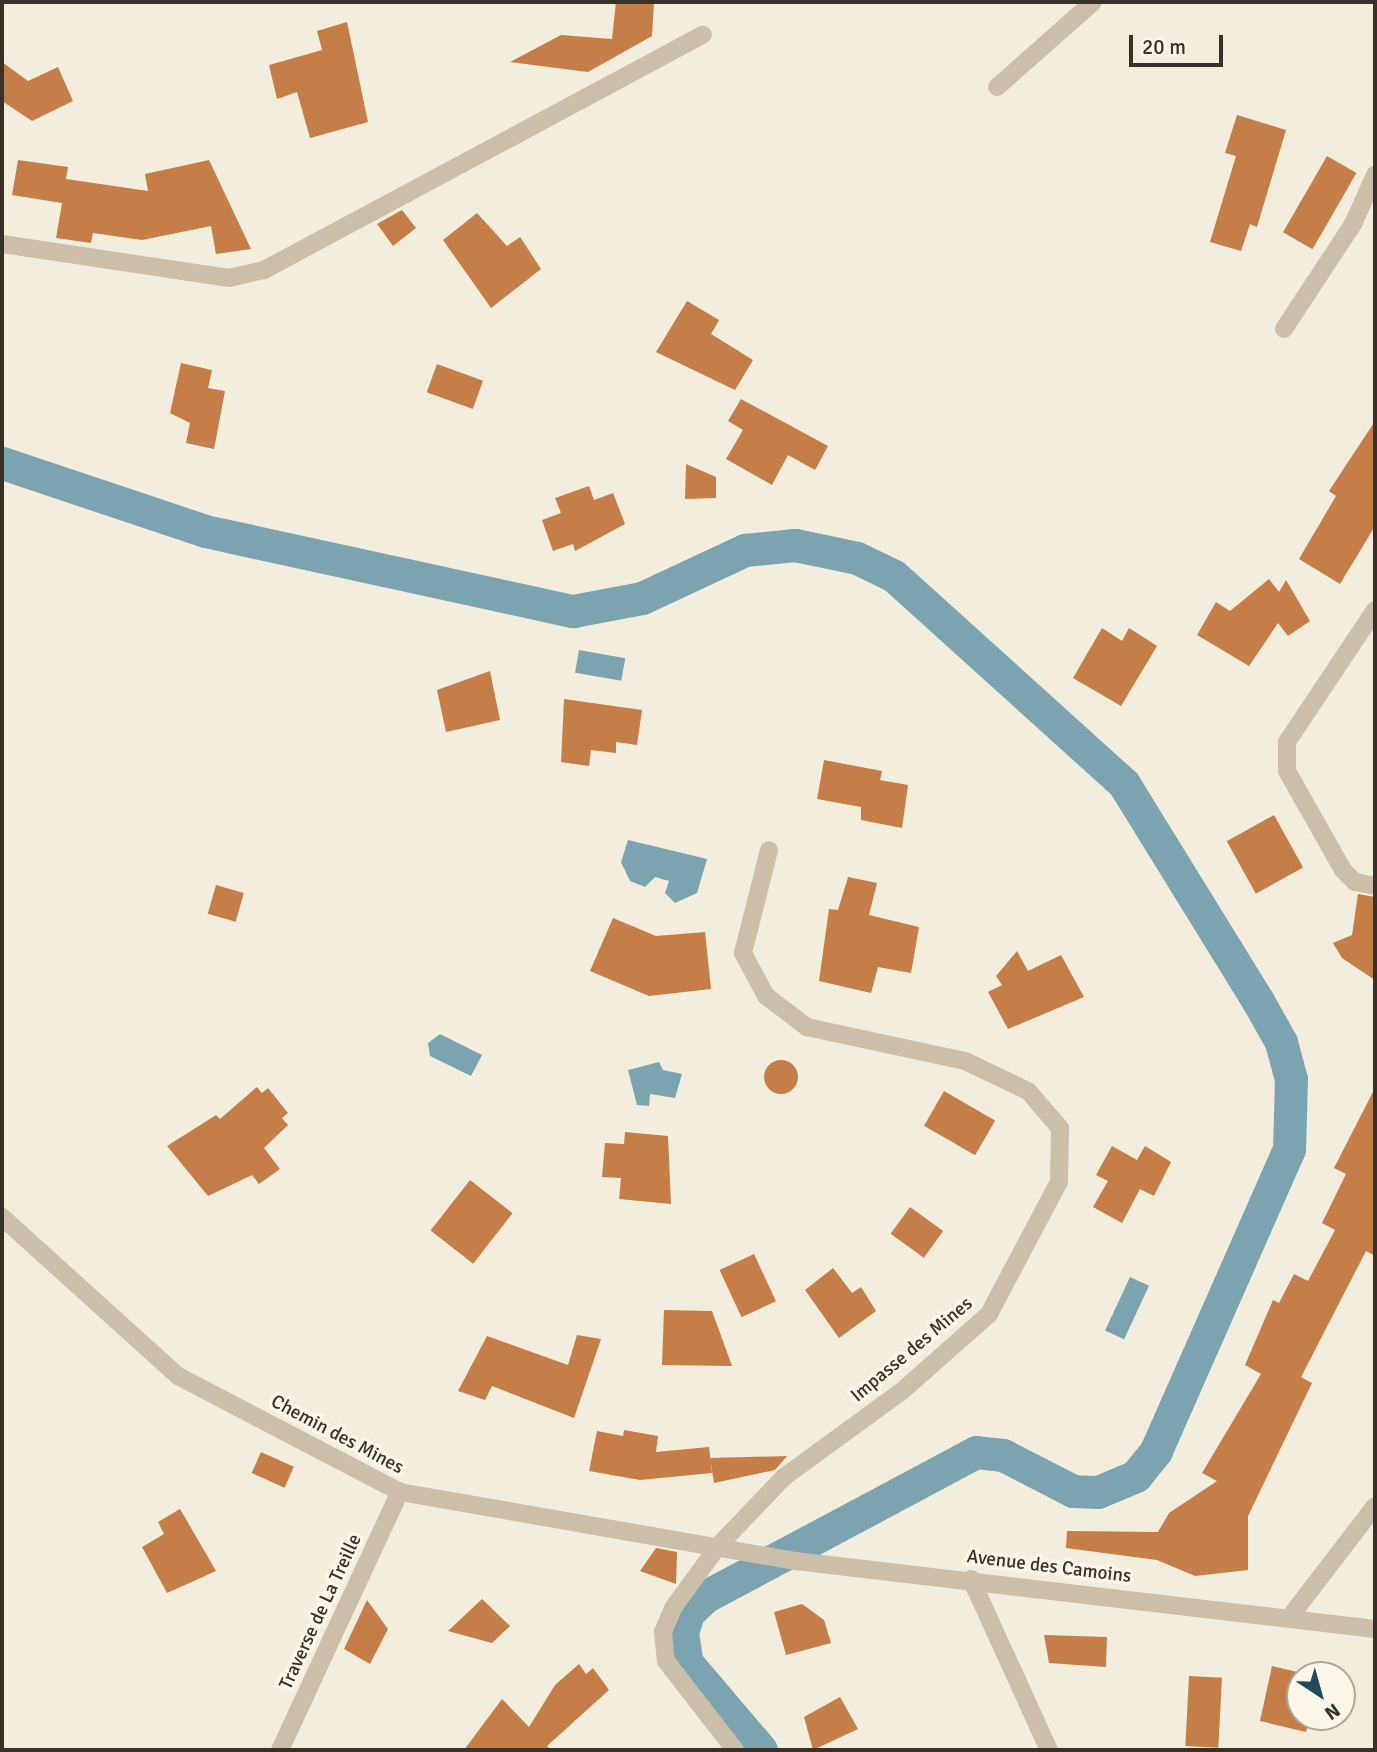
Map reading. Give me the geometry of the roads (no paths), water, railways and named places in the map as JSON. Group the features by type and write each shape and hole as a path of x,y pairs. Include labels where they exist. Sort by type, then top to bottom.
{"street":[{"path":"997,87 1093,2"},
{"path":"2,244 229,278 264,270 704,35"},
{"path":"1284,329 1353,224 1375,175"},
{"path":"1375,610 1287,742 1287,771 1343,870 1355,882 1375,886"},
{"name":"Impasse des Mines","path":"735,1750 666,1661 663,1632 673,1608 719,1545 784,1476 902,1391 989,1314 1059,1182 1059,1128 1028,1090 965,1061 807,1027 766,996 743,953 769,850"},
{"name":"Chemin des Mines","path":"2,1216 178,1376 400,1492 719,1545"},
{"name":"Traverse de La Treille","path":"280,1750 400,1492"},
{"path":"1289,1618 1375,1506"},
{"name":"Avenue des Camoins","path":"719,1545 796,1561 971,1579 1375,1629"},
{"path":"971,1579 1049,1750"}],"water":[{"path":"579,650 625,658 621,681 575,673"},
{"path":"628,840 707,859 697,893 675,903 665,893 669,881 655,877 645,887 630,881 621,862"},
{"path":"440,1034 482,1055 471,1076 430,1056 428,1043"},
{"path":"659,1062 663,1070 682,1074 675,1098 650,1094 649,1106 637,1105 628,1070"},
{"path":"1130,1277 1149,1286 1124,1339 1105,1330"}],"waterway":[{"path":"2,463 205,531 573,611 642,598 745,550 795,545 857,558 894,576 1124,784 1258,1001 1281,1042 1291,1079 1289,1149 1156,1451 1136,1476 1098,1492 1073,1491 1003,1455 976,1452 705,1597 688,1613 682,1633 687,1663 761,1750"}]}
